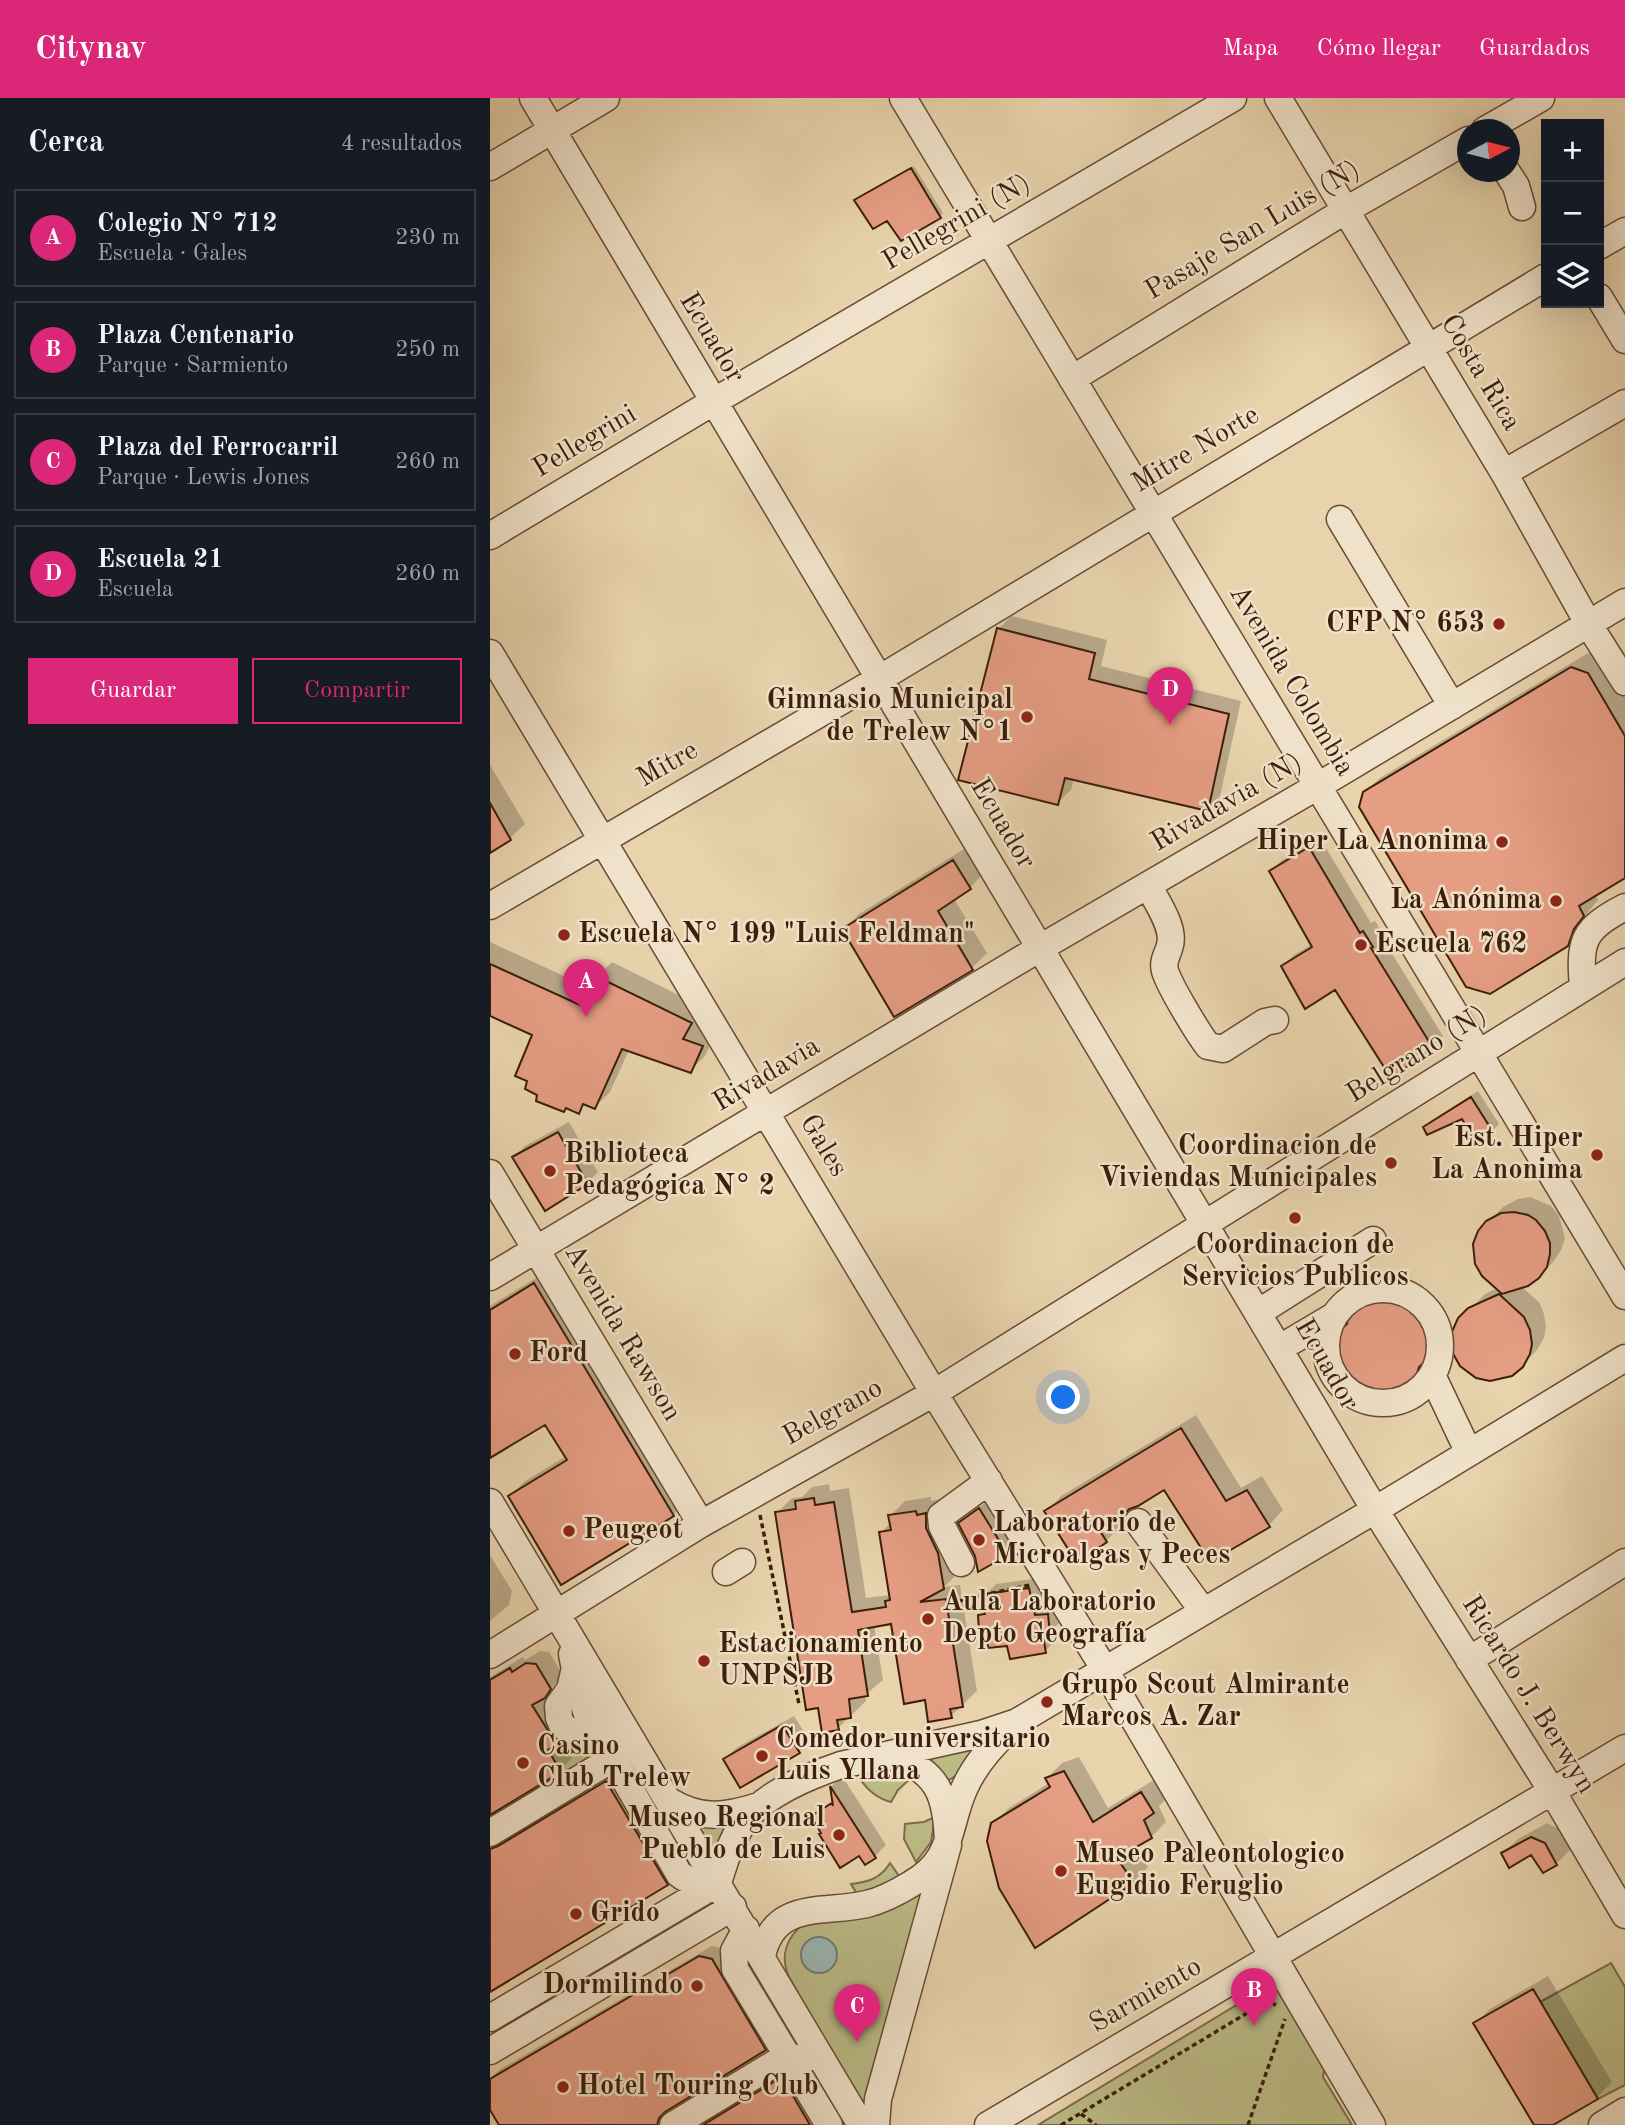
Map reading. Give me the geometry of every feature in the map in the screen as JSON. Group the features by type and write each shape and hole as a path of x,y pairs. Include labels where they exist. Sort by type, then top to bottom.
{"street":[{"name":"Ecuador","path":"533,98 1207,1224 1375,1510"},
{"path":"490,167 606,98"},
{"name":"Avenida Colombia","path":"902,98 1625,1296"},
{"name":"Pellegrini (N)","path":"713,402 1233,98"},
{"name":"Costa Rica","path":"1279,98 1625,682"},
{"path":"1504,119 1541,98"},
{"name":"Pasaje San Luis (N)","path":"1072,379 1346,210 1457,145"},
{"path":"1513,182 1522,207"},
{"path":"1601,245 1625,231"},
{"name":"Mitre Norte","path":"879,679 1541,280"},
{"path":"1604,305 1625,340"},
{"name":"Pellegrini","path":"490,536 713,402"},
{"path":"1504,474 1625,403"},
{"path":"1340,519 1452,706"},
{"name":"Rivadavia (N)","path":"1040,948 1625,603"},
{"name":"Gales","path":"490,653 934,1393 1105,1670 1372,2125"},
{"name":"Mitre","path":"490,906 879,679"},
{"path":"1148,885 1170,931 1170,945 1164,957 1165,971 1208,1046 1223,1049 1265,1022 1275,1020"},
{"path":"1583,987 1581,953 1589,933 1603,919 1625,907"},
{"name":"Rivadavia","path":"490,1277 1040,948"},
{"name":"Belgrano (N)","path":"1207,1224 1625,962"},
{"name":"Avenida Rawson","path":"490,1173 701,1524"},
{"name":"Belgrano","path":"490,1655 557,1624 701,1524 934,1393 1207,1224"},
{"path":"1259,1312 1373,1240"},
{"path":"1280,1348 1334,1316 1352,1298 1375,1289 1400,1291 1412,1297 1430,1314 1436,1326 1440,1351 1432,1375 1424,1385 1403,1399 1378,1402 1365,1400 1354,1394 1335,1377 1326,1353 1329,1328 1334,1316"},
{"path":"616,1765 662,1791 684,1810 708,1815 734,1813 759,1806 821,1772 858,1760 981,1734 1017,1722 1625,1358"},
{"path":"1432,1375 1469,1453"},
{"path":"961,1563 942,1525 941,1516 989,1481"},
{"path":"490,1502 557,1624 733,1906 861,2125"},
{"name":"Ricardo J. Berwyn","path":"1375,1510 1552,1791 1625,1915"},
{"path":"1138,1522 1203,1611"},
{"path":"490,1532 557,1624 575,1668 582,1702 679,1874 687,1881 695,1883 718,1882"},
{"path":"1469,1660 1625,1562"},
{"path":"877,2125 883,2081 958,1805 973,1771 996,1742 1017,1722"},
{"name":"Sarmiento","path":"988,2125 1625,1748"},
{"path":"762,1956 769,1934 793,1915 809,1910 868,1904 892,1895 926,1874 948,1845 948,1822 940,1789 919,1766 889,1755"},
{"path":"490,1833 616,1765"},
{"path":"490,2018 718,1882 735,1836 759,1806"},
{"path":"490,2051 733,1906"},
{"path":"746,1929 734,1951 735,1969 829,2125"},
{"path":"673,2125 787,2056 826,2066"},
{"path":"1602,2125 1625,2111"}],"path":[{"path":"760,1515 799,1704"},
{"path":"950,1604 982,1593 1033,1584"},
{"path":"1061,2125 1267,2001 1277,2006 1292,2031"},
{"path":"1248,2125 1285,2020"},
{"path":"1080,2113 1096,2125"}],"green space":[{"path":"564,1742 582,1743 589,1759 564,1776 548,1750"},
{"path":"983,1742 957,1775 949,1780 925,1761 926,1755"},
{"path":"893,1771 912,1777 898,1790 891,1802 871,1792 857,1774"},
{"path":"935,1817 931,1842 916,1862 904,1839 905,1824 924,1822"},
{"path":"698,1826 727,1826 716,1850 711,1850"},
{"path":"890,1863 899,1876 879,1887 857,1894 851,1884 874,1878"},
{"path":"924,1887 870,2106 862,2106 789,1977 785,1962 786,1949 792,1936 802,1925"},
{"path":"1611,1963 1625,1987 1625,2085 1598,2099 1540,2002"},
{"path":"1268,1986 1277,1987 1326,2056 1323,2077 1352,2125 1038,2125"}],"water":[{"path":"819,1937 831,1943 837,1955 831,1967 819,1973 807,1967 801,1955 807,1943"}],"building":[{"path":"911,168 941,218 901,241 887,221 873,229 854,200"},
{"path":"997,628 1095,653 1089,679 1229,714 1208,811 1065,778 1058,805 958,780"},
{"name":"Hiper La Anonima","path":"1571,667 1588,673 1625,736 1625,878 1579,906 1584,916 1574,929 1568,946 1490,994 1466,987 1359,807 1363,792"},
{"path":"490,803 511,840 490,853"},
{"path":"1309,847 1433,1048 1391,1078 1335,990 1305,1009 1281,966 1312,947 1269,871"},
{"path":"953,860 971,889 938,911 973,970 894,1017 842,929"},
{"path":"490,964 582,1006 596,976 692,1023 683,1039 703,1046 691,1073 622,1049 595,1109 583,1104 579,1114 566,1108 564,1112 536,1101 537,1095 525,1089 527,1081 515,1076 532,1035 490,1016"},
{"path":"1471,1097 1493,1132 1476,1143 1462,1119 1427,1135 1423,1127"},
{"name":"Biblioteca Pedagógica N° 2","path":"558,1132 588,1184 545,1211 512,1157"},
{"path":"1514,1212 1536,1220 1550,1243 1550,1254 1547,1267 1539,1278 1528,1286 1502,1294 1482,1276 1475,1264 1473,1244 1486,1221 1501,1213"},
{"path":"534,1283 674,1516 561,1585 508,1496 567,1460 545,1425 490,1458 490,1310"},
{"path":"1499,1294 1524,1317 1532,1344 1523,1367 1512,1376 1490,1381 1476,1378 1460,1366 1447,1343 1458,1318 1468,1308"},
{"path":"1389,1298 1406,1304 1419,1316 1432,1340 1427,1360 1419,1367 1415,1380 1400,1390 1383,1394 1366,1391 1351,1382 1340,1368 1334,1351 1335,1334 1347,1324 1349,1312 1356,1305 1372,1299"},
{"path":"1181,1428 1226,1501 1247,1490 1270,1527 1210,1562 1164,1490 1129,1509 1100,1531 1107,1542 1077,1563 1044,1511"},
{"path":"814,1498 815,1505 834,1502 852,1612 886,1607 885,1601 890,1600 879,1532 891,1530 888,1515 916,1511 917,1515 926,1513 926,1528 938,1553 944,1589 920,1602 946,1599 963,1707 950,1709 952,1718 928,1722 925,1700 904,1704 891,1624 858,1630 868,1696 849,1699 851,1718 837,1720 839,1730 822,1733 818,1708 806,1710 775,1512 796,1509 795,1501"},
{"name":"Laboratorio de Microalgas y Peces","path":"979,1508 1008,1555 978,1572 975,1556 958,1523"},
{"path":"1029,1588 1035,1615 1048,1614 1050,1634 1043,1636 1046,1653 1010,1659 1007,1646 988,1648 987,1630 979,1631 978,1615 985,1614 983,1594"},
{"name":"Casino Club Trelew","path":"526,1663 536,1664 551,1689 545,1698 532,1705 557,1745 548,1750 561,1772 490,1815 490,1680 510,1668 512,1672"},
{"name":"Comedor universitario Luis Yllana","path":"782,1725 800,1753 740,1788 723,1759"},
{"name":"Museo Paleontologico Eugidio Feruglio","path":"1064,1771 1093,1822 1141,1792 1154,1813 1144,1820 1152,1838 1117,1858 1134,1883 1035,1948 999,1888 987,1841 991,1823 1050,1787 1045,1778"},
{"path":"606,1781 668,1885 490,1992 490,1849"},
{"name":"Museo Regional Pueblo de Luis","path":"830,1786 876,1858 865,1865 859,1856 840,1868 811,1816 832,1803 833,1806"},
{"path":"1531,1837 1545,1843 1557,1865 1543,1873 1531,1855 1509,1868 1501,1853"},
{"path":"699,1956 712,1959 766,2050 665,2112 657,2125 499,2125 490,2110 490,2079"},
{"path":"1533,1989 1598,2099 1553,2125 1534,2125 1473,2023"},
{"path":"782,2077 810,2125 703,2125"}],"place":[{"name":"CFP N° 653","path":"1499,624"},
{"name":"Gimnasio Municipal de Trelew N°1","path":"1027,717"},
{"name":"Escuela 21","path":"1170,725"},
{"name":"Hiper La Anonima","path":"1502,842"},
{"name":"La Anónima","path":"1556,901"},
{"name":"Escuela N° 199 \"Luis Feldman\"","path":"564,935"},
{"name":"Escuela 762","path":"1361,945"},
{"name":"Colegio N° 712","path":"586,1017"},
{"name":"Est. Hiper La Anonima","path":"1597,1155"},
{"name":"Coordinacion de Viviendas Municipales","path":"1391,1163"},
{"name":"Biblioteca Pedagógica N° 2","path":"550,1171"},
{"name":"Coordinacion de Servicios Publicos","path":"1295,1218"},
{"name":"Ford","path":"515,1354"},
{"name":"Peugeot","path":"569,1531"},
{"name":"Laboratorio de Microalgas y Peces","path":"979,1540"},
{"name":"Aula Laboratorio Depto Geografía","path":"928,1619"},
{"name":"Estacionamiento UNPSJB","path":"704,1661"},
{"name":"Grupo Scout Almirante Marcos A. Zar","path":"1047,1702"},
{"name":"Comedor universitario Luis Yllana","path":"762,1756"},
{"name":"Casino Club Trelew","path":"523,1763"},
{"name":"Museo Regional Pueblo de Luis","path":"839,1835"},
{"name":"Museo Paleontologico Eugidio Feruglio","path":"1061,1871"},
{"name":"Grido","path":"576,1914"},
{"name":"Dormilindo","path":"697,1986"},
{"name":"Plaza Centenario","path":"1254,2026"},
{"name":"Plaza del Ferrocarril","path":"857,2042"},
{"name":"Hotel Touring Club","path":"563,2087"}]}
